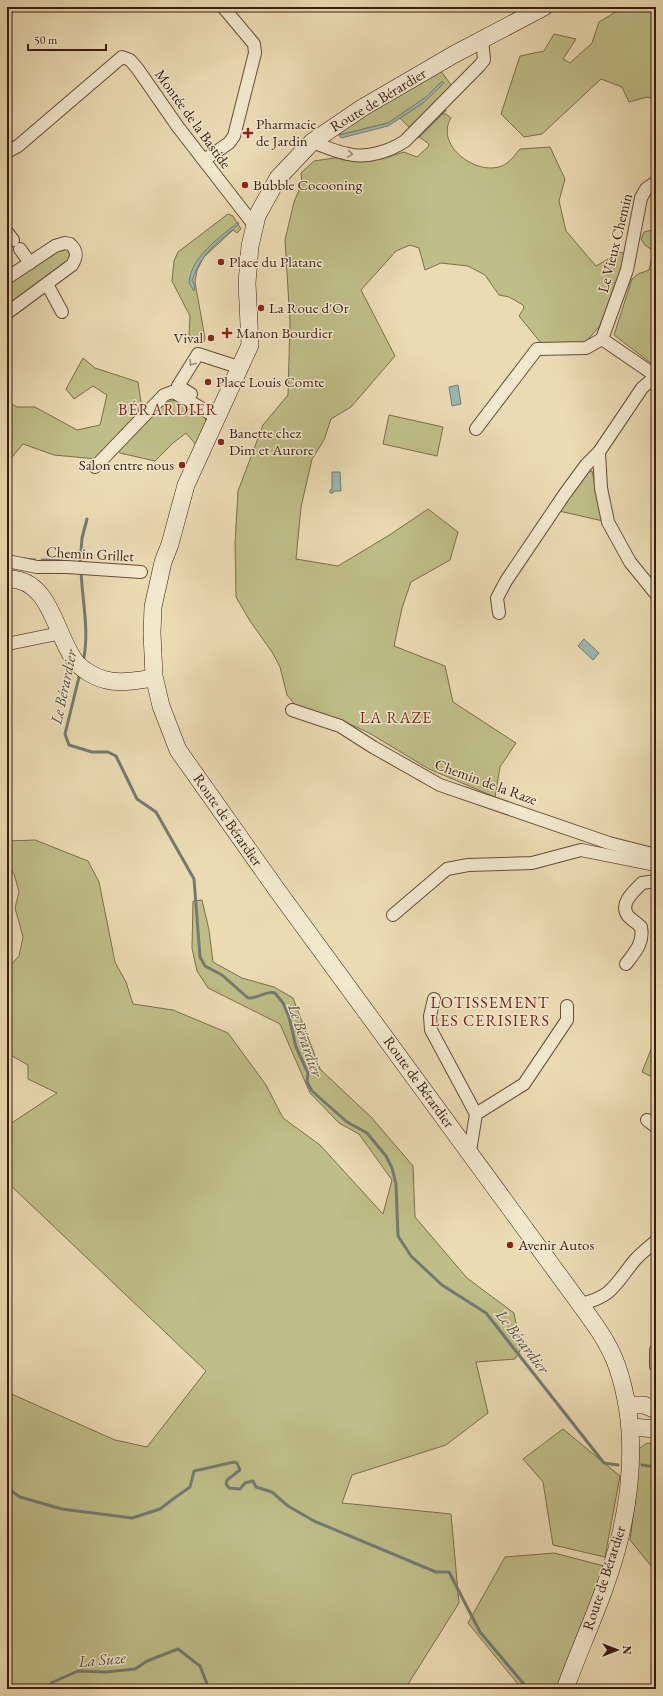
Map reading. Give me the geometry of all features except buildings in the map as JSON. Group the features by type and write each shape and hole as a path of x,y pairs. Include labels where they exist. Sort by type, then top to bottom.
{"main road":[{"name":"Route de Bérardier","path":"544,7 482,40 362,108 312,142 278,178 262,206 254,225 250,246 247,283 250,345 238,367 186,485 170,544 162,562 153,608 152,633 154,678 161,706 178,750 277,890 470,1151 580,1304 604,1339 617,1365 628,1404 631,1427 629,1478 620,1538 606,1582 565,1689"},
{"path":"7,579 18,580 26,583 36,591 43,600 74,659 91,674 110,681 154,678"},
{"path":"628,1404 644,1405 656,1410"},
{"path":"631,1427 656,1429"}],"street":[{"path":"204,160 229,143 234,136 255,53 254,44 223,7"},
{"path":"312,142 349,155 385,151 405,141 481,64 484,60 482,40"},
{"name":"Montée de la Bastide","path":"7,152 18,146 122,58 130,60 169,116 204,160 224,189 254,225"},
{"name":"Le Vieux Chemin","path":"602,339 627,270 641,198 646,189 656,182"},
{"path":"13,240 30,263"},
{"path":"7,278 59,244 65,243 74,248 76,259 72,265 7,313"},
{"path":"47,284 62,312"},
{"path":"476,429 537,349 586,348 602,339 656,376 642,388 598,452 586,465 564,495 506,581 497,598 499,613"},
{"path":"218,415 178,386 198,354 238,367"},
{"path":"95,467 164,395 172,392 218,415"},
{"path":"598,452 601,488 608,522 630,562 656,594"},
{"name":"Chemin Grillet","path":"7,561 37,567 67,567 141,572"},
{"name":"Chemin Grillet","path":"26,583 37,567"},
{"path":"7,644 61,633"},
{"name":"Chemin de la Raze","path":"292,710 340,726 373,747 440,785 609,843 656,855"},
{"path":"393,915 447,869 468,865 532,863 580,850 656,865"},
{"path":"626,964 640,945 642,937 641,927 630,918 625,910 625,903 642,883 656,881"},
{"path":"434,999 430,1016 431,1030 476,1114 470,1151"},
{"path":"476,1114 524,1084 567,1020 567,1006"},
{"path":"580,1304 601,1298 610,1292 636,1259 656,1241"},
{"path":"656,1350 656,1366"}],"shaded area":[{"path":"619,7 653,7 656,10 656,100 647,97 629,102 622,87 601,79 542,134 524,137 501,114 520,56 544,51 554,34 576,39 563,59 570,63 592,43 599,22 614,13"},
{"path":"440,70 452,86 436,107 409,127 399,117 388,123 339,135 342,129"},
{"path":"441,114 446,114 451,118 447,129 449,140 454,150 463,158 486,168 497,167 509,162 520,149 550,147 565,179 559,201 566,231 596,266 620,252 626,254 611,306 599,327 583,345 541,343 519,316 524,308 523,305 509,297 499,295 485,275 468,266 441,263 425,270 419,248 410,245 396,251 361,290 395,356 351,407 331,419 324,440 312,459 301,507 296,559 338,566 391,534 428,509 458,532 450,560 411,582 402,608 394,646 445,666 453,702 516,743 500,767 495,797 429,769 369,733 339,719 297,707 287,695 280,667 272,652 250,621 236,597 235,543 238,491 263,425 288,395 290,322 285,240 294,202 302,183 301,173 314,161 334,158 382,159 404,152 417,157 428,147 429,144 418,136"},
{"path":"228,214 233,216 241,229 237,233 233,230 204,257 197,270 195,282 205,338 204,342 189,335 190,316 172,281 174,261 178,252"},
{"path":"656,229 656,367 614,335 632,279 638,274 649,270 653,251 645,245 641,239 644,232"},
{"path":"60,247 70,249 71,261 7,306 7,285"},
{"path":"83,358 95,368 138,382 141,402 138,413 97,459 54,455 23,444 7,463 7,401 17,407 35,407 77,430 100,425 107,395 93,386 74,399 66,389"},
{"path":"178,400 205,416 206,422 197,446 186,433 173,443 155,461 120,453 117,450 161,405 170,401"},
{"path":"389,415 443,427 437,456 383,444"},
{"path":"588,471 592,471 603,521 559,511"},
{"path":"35,840 88,861 99,882 115,962 126,982 133,1004 173,1010 228,1033 266,1085 283,1118 320,1145 383,1214 392,1180 359,1134 339,1123 310,1093 280,1024 208,988 197,971 192,948 193,901 202,900 209,930 213,962 242,978 274,987 293,998 320,1069 372,1118 413,1166 415,1217 467,1278 514,1313 521,1349 515,1359 476,1362 488,1413 446,1445 352,1475 342,1503 451,1514 459,1603 405,1689 7,1689 7,1392 115,1440 147,1447 206,1371 7,1182 7,1126 57,1093 28,1079 28,1065 7,1053 7,969 19,956 23,937 15,908 19,892 14,874 7,863 7,841"},
{"path":"656,1037 656,1079 642,1072"},
{"path":"563,1429 620,1476 605,1557 553,1545 543,1482 523,1459"},
{"path":"647,1443 656,1444 656,1572 630,1540 636,1494 637,1450"},
{"path":"554,1553 604,1566 578,1643 556,1689 522,1689 468,1623 505,1557"}],"water":[{"path":"442,81 444,83 423,103 388,126 341,138 339,135 388,123 426,97"},
{"path":"238,222 239,224 205,255 192,281 195,285 194,291 189,283 195,264 215,241"},
{"path":"458,385 461,404 452,406 449,387"},
{"path":"332,472 340,472 341,491 333,491 333,493 330,493 330,490 332,489"},
{"path":"584,639 599,653 593,660 578,646"}],"waterway":[{"path":"418,137 445,110"},
{"name":"Le Bérardier","path":"80,564 82,538 87,519"},
{"path":"24,559 35,560"},
{"path":"42,560 62,561"},
{"name":"Le Bérardier","path":"81,570 86,628 83,662"},
{"name":"Le Bérardier","path":"80,673 65,734 69,745 92,752 108,752 116,756 137,799 156,812 194,879 200,957 205,966 222,975 248,998 272,992 275,993 283,1003 289,1017 296,1047 308,1073 307,1082 312,1091 347,1122 367,1133 386,1156 392,1168 396,1184 398,1236 411,1256 442,1285 486,1313 604,1463 618,1465"},
{"path":"7,1488 20,1497 62,1509 132,1518 160,1509 190,1487 194,1471 234,1462 237,1463 240,1470 227,1480 226,1484 229,1488 240,1489 245,1483 253,1481 256,1487 272,1492 288,1506 314,1521 436,1572 449,1572 480,1632 528,1689"},
{"name":"Le Bérardier","path":"642,1465 656,1467"},
{"name":"La Suze","path":"53,1689 51,1683 78,1671 106,1672 135,1669 147,1661 178,1649 200,1666 209,1689"}],"place":[{"name":"Pharmacie de Jardin","path":"248,133"},
{"name":"Bubble Cocooning","path":"245,185"},
{"name":"Place du Platane","path":"221,262"},
{"name":"La Roue d'Or","path":"261,308"},
{"name":"Manon Bourdier","path":"227,333"},
{"name":"Vival","path":"211,338"},
{"name":"Place Louis Comte","path":"208,382"},
{"name":"Banette chez Dim et Aurore","path":"221,442"},
{"name":"Salon entre nous","path":"182,465"},
{"name":"Avenir Autos","path":"510,1245"}],"district":[{"name":"BÉRARDIER","path":"168,409"},
{"name":"LA RAZE","path":"396,717"},
{"name":"LOTISSEMENT LES CERISIERS","path":"490,1011"}]}
